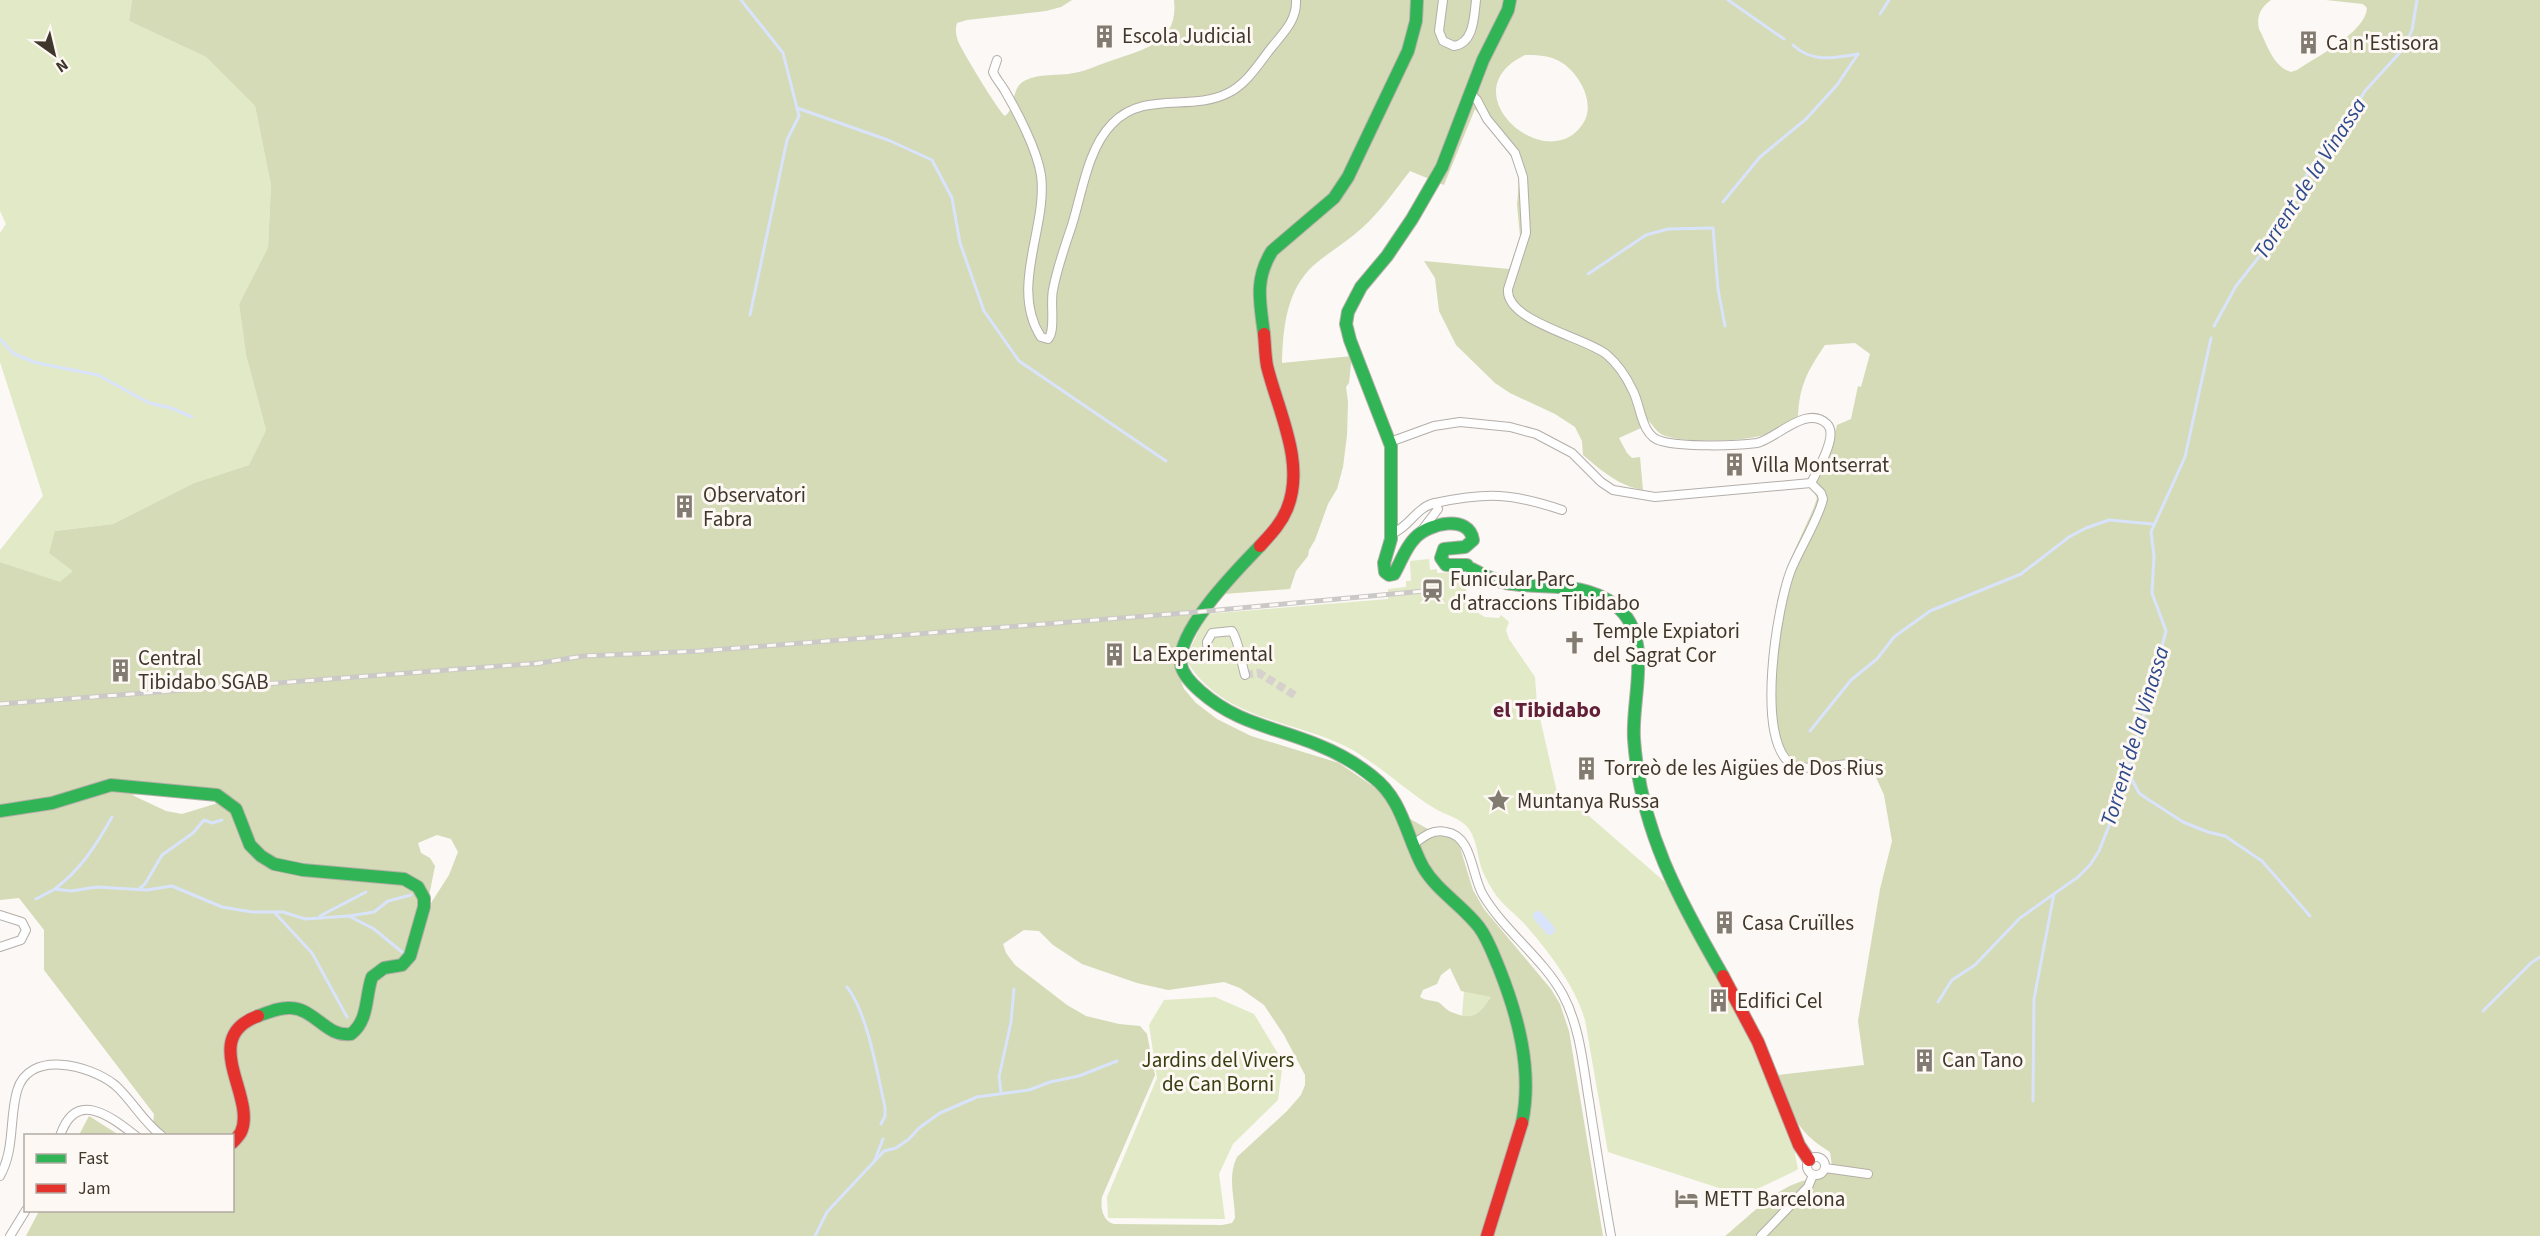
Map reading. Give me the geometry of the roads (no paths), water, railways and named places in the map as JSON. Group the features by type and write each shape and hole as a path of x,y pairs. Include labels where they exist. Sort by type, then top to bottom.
{"street":[{"path":"997,60 993,66 993,72 1005,91 1025,133 1040,174 1039,205 1029,294 1035,325 1041,336 1048,339 1053,332 1053,292 1058,273 1092,160 1107,130 1126,112 1143,105 1211,99 1234,90 1291,24 1296,10 1296,0"},
{"path":"1417,0 1416,21 1408,51 1342,187 1322,209 1272,251 1260,273 1258,285 1267,364 1294,466 1292,493 1289,506 1280,524 1202,613 1182,652 1181,661 1182,669 1193,684 1227,713 1255,726 1333,751 1375,778 1398,803 1424,867 1485,935 1517,1019 1526,1064 1526,1100 1522,1124 1487,1236"},
{"path":"1443,0 1439,31 1443,41 1454,46 1465,42 1469,36 1476,0"},
{"path":"1436,503 1438,509 1403,555 1396,571 1389,575 1384,568 1391,534 1390,442 1350,340 1347,329 1348,312 1361,287 1387,256 1442,167 1483,60 1508,10 1510,0"},
{"path":"1471,94 1477,100 1487,119 1515,153 1523,177 1526,233 1508,289 1508,297 1513,306 1529,318 1587,343 1606,354 1620,369 1634,392 1647,430 1661,441 1742,444 1760,442 1797,421 1820,419 1828,424 1831,434 1824,456 1811,483"},
{"path":"1390,442 1434,426 1460,422 1510,427 1536,434 1572,453 1601,482 1613,490 1655,497 1811,483"},
{"path":"1811,483 1821,493 1821,506 1785,587 1772,679 1772,726 1775,738 1787,760 1798,767 1858,763 1876,767"},
{"path":"1391,534 1398,531 1424,506 1473,495 1526,498 1562,510"},
{"path":"1420,533 1447,525 1467,526 1474,536 1470,545 1444,549 1441,558 1446,565 1470,567 1480,575 1492,579 1576,587 1594,592 1617,606 1632,626 1640,664 1633,728 1641,789 1666,871 1751,1029 1799,1146 1809,1160 1807,1169 1813,1175"},
{"path":"1208,655 1207,642 1212,633 1232,631 1237,638 1239,656 1245,675"},
{"path":"0,811 52,803 111,785 217,795 236,809 250,845 274,864 303,870 404,879 414,883 420,889 424,898 424,907 412,952 402,965 380,969 372,976 361,1025 355,1033 347,1036 338,1035 308,1012 292,1007 255,1016 239,1028 233,1041 230,1063 245,1121 242,1133 234,1141"},
{"path":"1414,844 1427,834 1440,831 1450,832 1463,841 1478,887 1487,902 1547,971 1565,998 1579,1042 1611,1236"},
{"path":"0,915 22,922 26,930 21,940 0,947"},
{"path":"0,1176 10,1151 18,1086 26,1074 41,1065 70,1066 109,1081 160,1134"},
{"path":"61,1134 64,1125 73,1115 92,1109 106,1113 133,1134"},
{"path":"1809,1160 1815,1157 1821,1158 1825,1168"},
{"path":"1825,1168 1868,1174"},
{"path":"1813,1175 1821,1174 1825,1168"},
{"path":"1761,1236 1808,1188 1813,1175"},
{"path":"10,1236 25,1212"}],"waterway":[{"path":"741,0 783,53 797,108 888,140 932,160 952,198 960,243 984,311 1019,361 1166,461"},
{"path":"1728,0 1784,39"},
{"path":"1880,14 1889,0"},
{"name":"Torrent de la Vinassa","path":"2214,326 2236,286 2270,243 2311,167 2337,137 2365,91 2404,48 2412,30 2417,0"},
{"path":"1793,45 1800,51 1816,57 1832,58 1858,54"},
{"path":"1723,202 1760,157 1806,119 1837,85 1858,54"},
{"path":"750,315 787,140 799,116 797,108"},
{"path":"1588,274 1646,235 1668,229 1713,228 1718,289 1725,326"},
{"name":"Torrent de la Vinassa","path":"1938,1002 1952,980 1975,965 2020,918 2078,877 2099,851 2118,803 2126,769 2136,744 2166,631 2152,593 2154,556 2151,532 2185,457 2211,338"},
{"path":"0,339 14,354 37,363 98,375 149,403 171,408 192,417"},
{"path":"1810,731 1851,680 1877,659 1894,637 1930,611 2021,574 2069,537 2086,528 2109,520 2152,524"},
{"path":"2127,770 2139,793 2149,800 2183,822 2225,836 2262,861 2310,916"},
{"path":"56,888 88,856 112,817"},
{"path":"139,889 145,884 162,855 193,833 204,820 212,823 222,820"},
{"path":"36,899 55,889 71,891 97,887 147,890 172,886 222,907 252,912 283,912 305,919 349,916 374,929 402,952"},
{"path":"320,916 366,892"},
{"path":"2033,1101 2034,999 2054,894"},
{"path":"349,916 374,912 388,901 411,895"},
{"path":"275,913 312,953 347,1017"},
{"path":"1538,916 1550,930"},
{"path":"2483,1011 2531,963 2540,957"},
{"path":"847,987 861,1012 871,1044 885,1107 885,1116 881,1124"},
{"path":"1001,1092 999,1077 1011,1022 1014,989"},
{"path":"815,1236 827,1212 884,1151 896,1148 940,1113 977,1097 1029,1090 1050,1082 1079,1076 1117,1061"},
{"path":"874,1162 883,1139"}],"tunnel":[{"path":"1245,675 1259,673 1296,696"}],"railway":[{"path":"534,664 584,656 700,651 1197,612 1425,591"},
{"path":"0,704 541,663"}],"place":[{"name":"Escola Judicial","path":"1104,36"},
{"name":"Ca n'Estisora","path":"2308,43"},
{"name":"Villa Montserrat","path":"1734,465"},
{"name":"Observatori Fabra","path":"685,507"},
{"name":"Funicular Parc d'atraccions Tibidabo","path":"1432,591"},
{"name":"Temple Expiatori del Sagrat Cor","path":"1575,643"},
{"name":"La Experimental","path":"1114,654"},
{"name":"Central Tibidabo SGAB","path":"120,670"},
{"name":"Torreò de les Aigües de Dos Rius","path":"1586,768"},
{"name":"Muntanya Russa","path":"1499,801"},
{"name":"Casa Cruïlles","path":"1724,923"},
{"name":"Edifici Cel","path":"1719,1001"},
{"name":"Can Tano","path":"1924,1060"},
{"name":"METT Barcelona","path":"1686,1199"}],"district":[{"name":"el Tibidabo","path":"1547,709"}],"park label":[{"name":"Jardins del Vivers de Can Borni","path":"1218,1072"}]}
